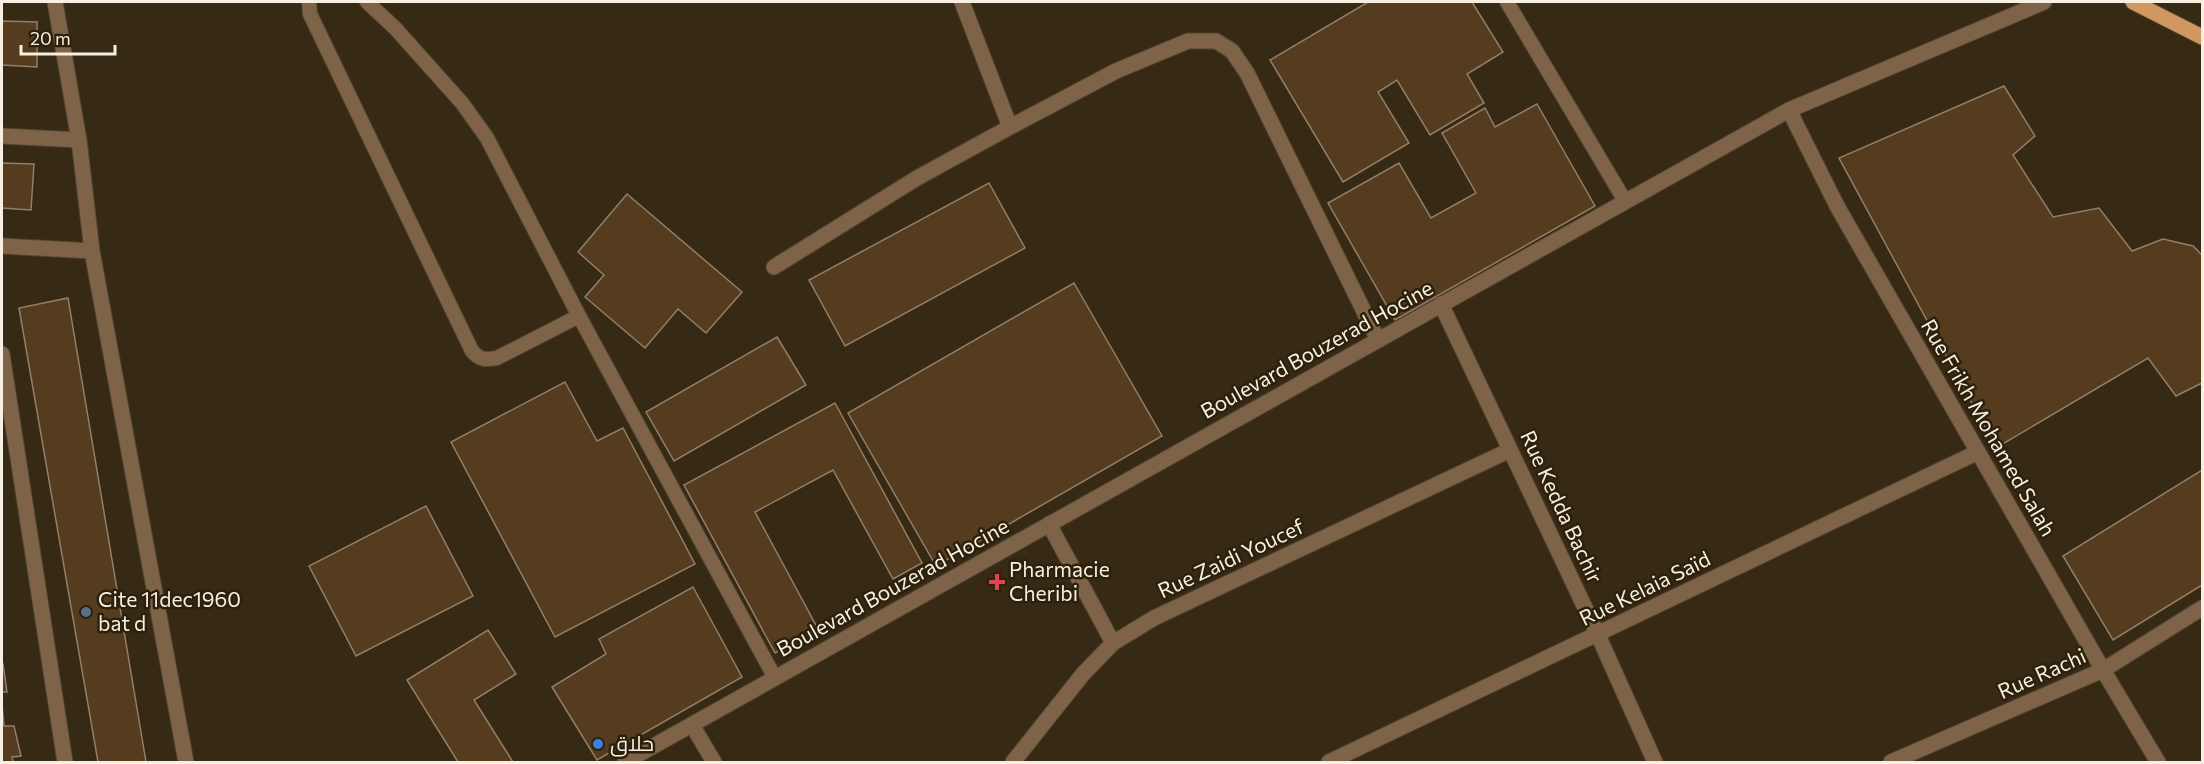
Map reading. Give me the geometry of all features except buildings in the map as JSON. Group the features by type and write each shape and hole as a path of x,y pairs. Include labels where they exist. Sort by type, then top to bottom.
{"main road":[{"path":"2133,2 2202,37"}],"street":[{"path":"55,2 79,140 92,251 186,762"},
{"path":"962,2 1010,127"},
{"name":"Boulevard Bouzerad Hocine","path":"625,762 1789,110 2044,2"},
{"path":"774,267 918,178 1116,71 1188,41 1216,41 1232,51 1247,73 1378,340"},
{"name":"Rue Frikh Mohamed Salah","path":"1789,110 1837,206 2158,762"},
{"path":"2,136 79,140"},
{"path":"2,246 92,251"},
{"name":"Rue Kedda Bachir","path":"1441,304 1598,635 1655,762"},
{"path":"2,354 65,762"},
{"name":"Rue Zaidi Youcef","path":"1013,762 1083,674 1113,643 1154,618 1510,450"},
{"name":"Rue Kelaia Saïd","path":"1329,762 1978,452"},
{"path":"1050,524 1113,643"},
{"name":"Rue Rachi","path":"1891,762 2103,670 2202,608"},
{"path":"692,725 714,762"}],"lane":[{"path":"309,2 310,14 472,351 485,360 496,358 579,316"},
{"path":"367,2 395,28 462,103 487,138 579,316 775,678"},
{"path":"1507,2 1625,201"}],"place":[{"name":"Pharmacie Cheribi","path":"997,582"},
{"name":"Cite 11dec1960 bat d","path":"86,612"},
{"name":"حلاق","path":"598,744"}]}
